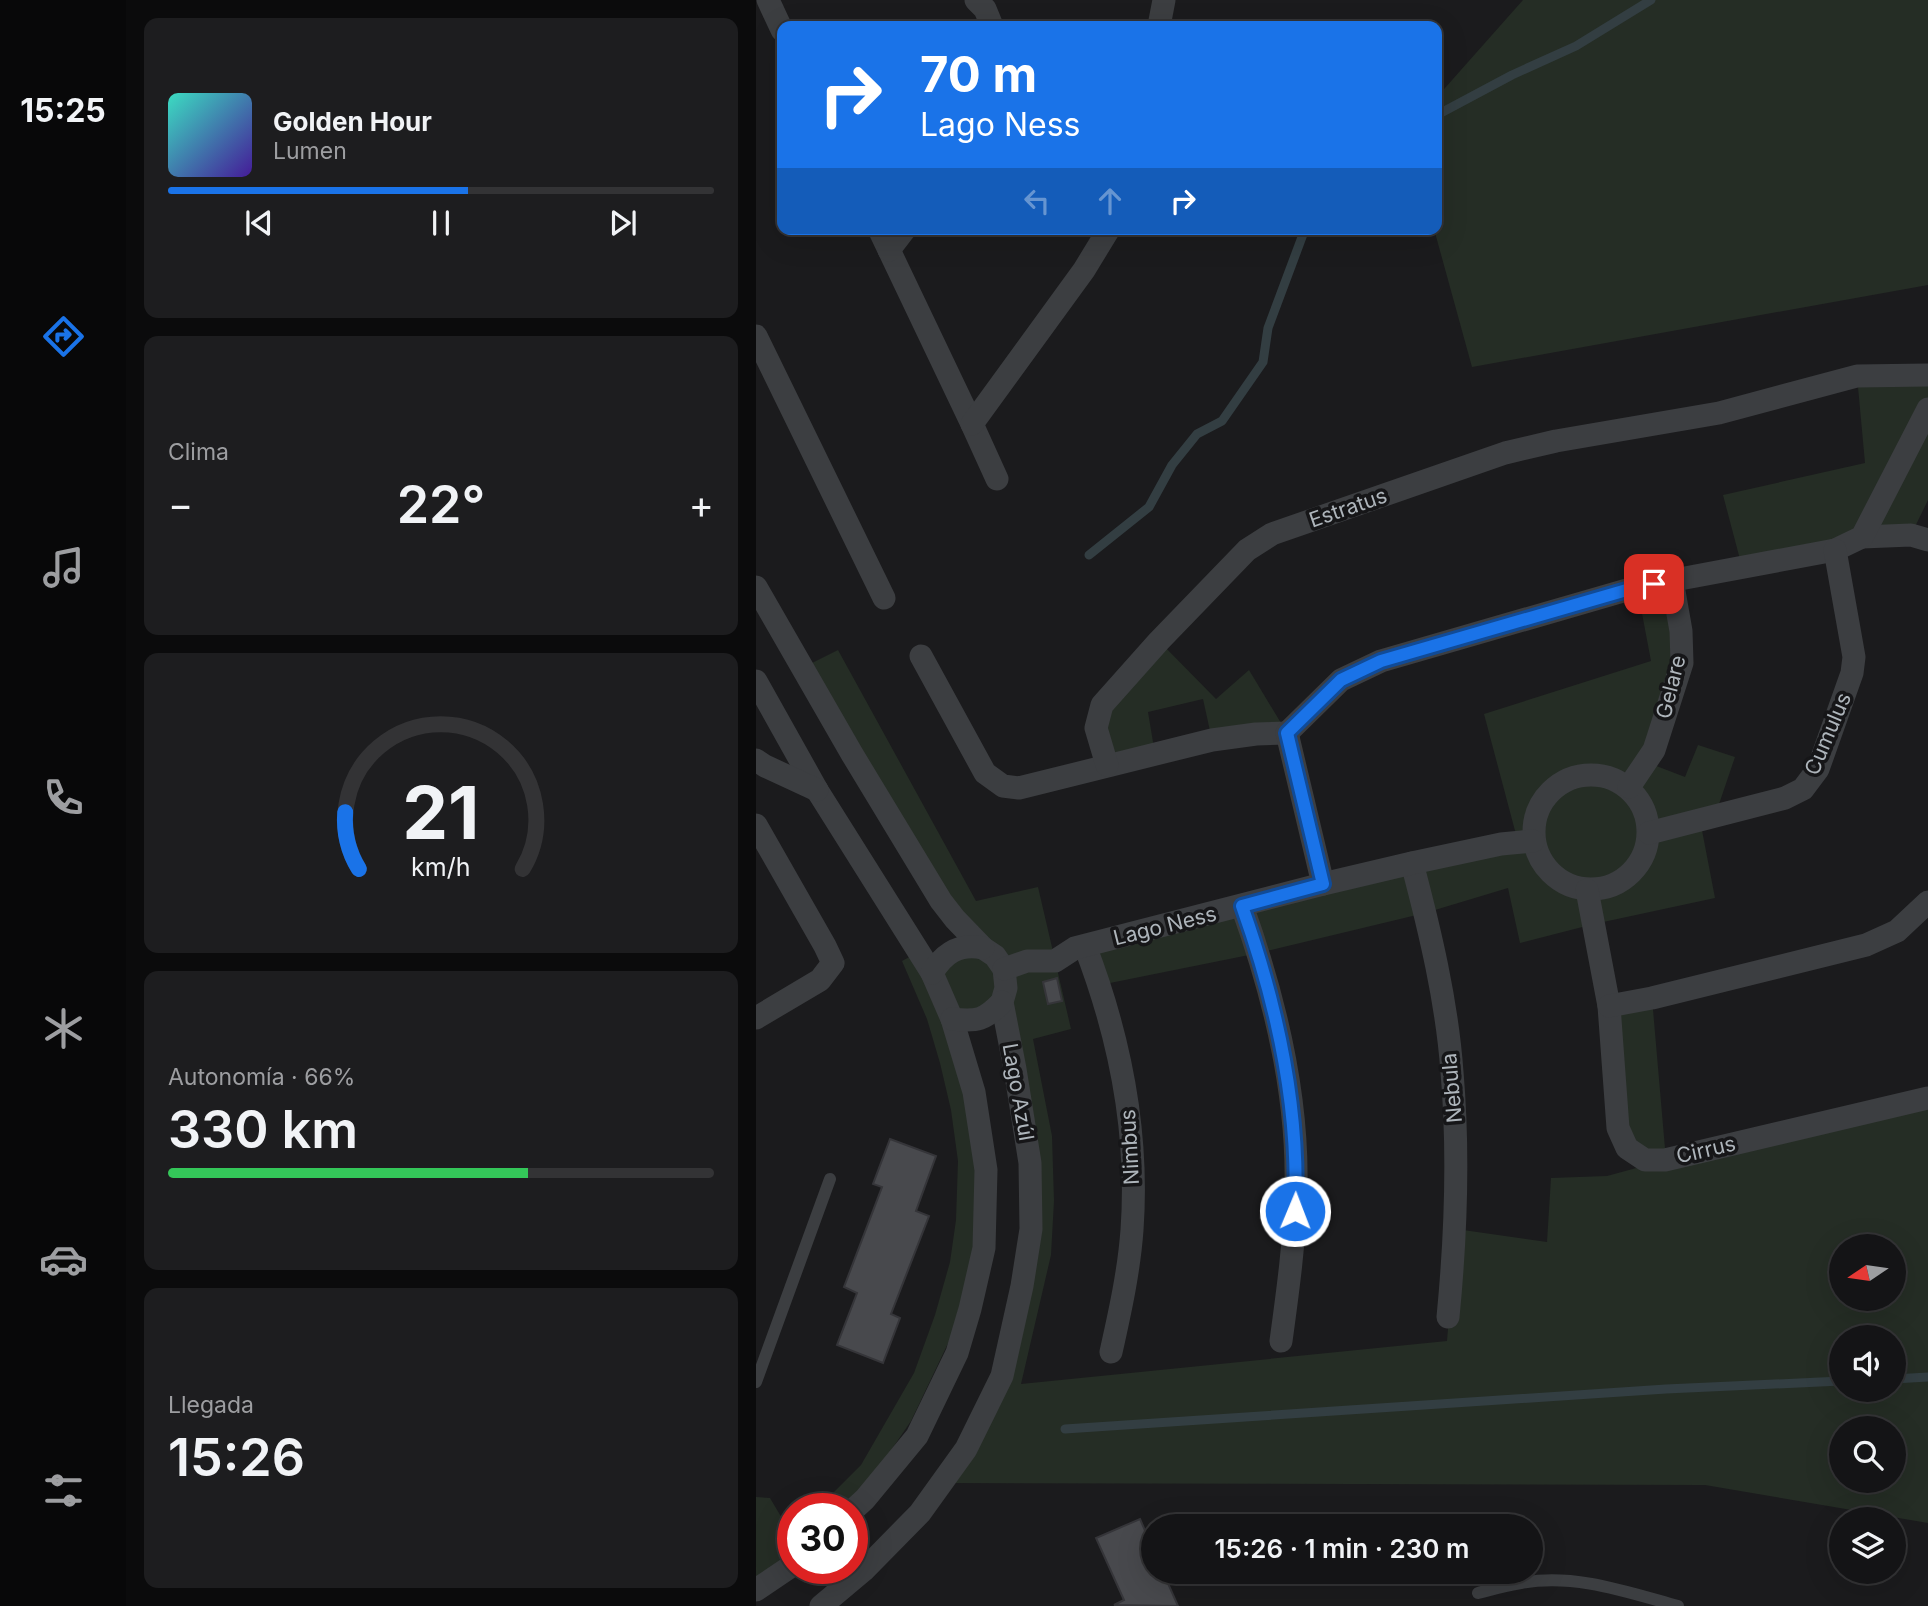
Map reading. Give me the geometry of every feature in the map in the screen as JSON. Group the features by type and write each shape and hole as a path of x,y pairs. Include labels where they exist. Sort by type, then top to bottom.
{"street":[{"path":"768,0 778,21"},
{"path":"976,0 985,9 990,21"},
{"path":"1159,21 1164,0"},
{"path":"972,424 1084,270 1105,235"},
{"path":"884,239 997,479"},
{"path":"756,336 884,598"},
{"name":"Estratus","path":"1107,765 1096,729 1102,705 1247,550 1272,534 1505,453 1556,441 1719,413 1857,376 1928,375"},
{"path":"1862,537 1928,409"},
{"path":"921,656 985,773 1003,786 1019,788 1212,740 1287,733 1341,680 1381,661 1637,587 1835,550 1862,537 1911,535 1928,540"},
{"name":"Cumulus","path":"1649,833 1785,798 1803,789 1818,769 1852,673 1854,657 1835,550"},
{"name":"Gelare","path":"1629,787 1654,750 1682,663 1681,631 1671,580"},
{"path":"756,587 845,743 941,901 982,948 995,956 1004,969"},
{"name":"Lago Azúl","path":"756,681 817,790 932,973 952,1019 974,1093 986,1170 984,1248 957,1353 917,1436 868,1495"},
{"path":"1287,733 1323,884"},
{"path":"756,760 817,790"},
{"path":"1602,774 1629,787 1644,807 1649,833 1639,865 1617,885 1587,890 1562,883 1543,865 1533,841 1535,817 1549,791 1573,776 1602,774"},
{"path":"756,825 833,963 820,980 756,1018"},
{"name":"Lago Ness","path":"1004,969 1323,884 1500,844 1533,841"},
{"name":"Nebula","path":"1412,863 1441,991 1452,1070 1457,1150 1456,1229 1448,1317"},
{"name":"Cirrus","path":"1587,890 1609,1006 1618,1128 1627,1148 1644,1160 1665,1160 1928,1098"},
{"path":"1609,1006 1652,998 1866,945 1897,931 1928,902"},
{"path":"1242,906 1259,953 1279,1028 1292,1106 1296,1184 1292,1263 1281,1341"},
{"name":"Nimbus","path":"1080,947 1100,985 1117,1045 1128,1106 1133,1168 1130,1242 1124,1292 1111,1352"},
{"path":"932,973 940,960 956,948 982,948"},
{"name":"Lago Azúl","path":"821,1606 864,1570 920,1513 966,1448 1002,1376 1022,1286 1031,1228 1030,1163 1002,1002 1006,988 1004,969"},
{"path":"952,1019 979,1020 990,1015 1002,1002"},
{"path":"756,1590 777,1576"}],"lane":[{"path":"756,1382 830,1179"},
{"path":"1478,1593 1523,1582 1563,1581 1599,1585 1678,1606"}],"shaded area":[{"path":"1523,0 1928,0 1928,285 1472,367 1436,235 1442,235 1442,91"},
{"path":"1928,375 1928,500 1911,535 1742,567 1723,495 1865,463 1857,376"},
{"path":"1672,580 1681,631 1646,762 1685,777 1698,745 1735,757 1715,816 1700,820 1715,898 1520,943 1508,888 1425,913 1259,953 1100,985 1085,946 1518,842 1484,714 1651,661 1637,587"},
{"path":"1159,641 1216,699 1249,670 1287,733 1212,740 1203,699 1148,712 1155,754 1107,765 1102,705"},
{"path":"838,650 976,901 1038,887 1071,1029 1033,1039 1052,1136 1054,1201 1051,1255 1021,1384 1447,1341 1456,1229 1547,1242 1551,1178 1607,1176 1662,1161 1627,1148 1609,1006 1652,998 1666,1160 1928,1098 1928,1523 1906,1519 1906,1507 1834,1507 1705,1485 942,1483 1002,1376 1031,1229 1002,1003 967,1021 932,973 973,946 802,668"},
{"path":"917,953 950,1019 977,1158 978,1237 951,1337 911,1421 861,1493 833,1493 861,1465 914,1373 950,1262 956,1220 958,1161 951,1110 927,1019 902,961"},
{"path":"756,1497 770,1498 777,1510 777,1567 756,1582"}],"building":[{"path":"1057,978 1062,1001 1048,1004 1043,982"},
{"path":"890,1139 936,1156 916,1211 929,1216 891,1314 900,1318 883,1363 837,1345 857,1293 844,1287 882,1187 873,1184"},
{"path":"1140,1519 1141,1584 1168,1584 1178,1606 1114,1605 1124,1600 1096,1538"}],"waterway":[{"path":"1442,112 1512,75 1576,46 1651,0"},
{"path":"1089,555 1149,507 1172,465 1197,434 1222,421 1263,362 1268,328 1303,235"},
{"path":"1906,1378 1928,1377"},
{"path":"1065,1429 1666,1389 1829,1382"}],"route":[{"path":"1295,1211 1292,1106 1279,1028 1259,953 1242,906 1323,884 1287,733 1341,680 1381,661 1654,584"}]}
